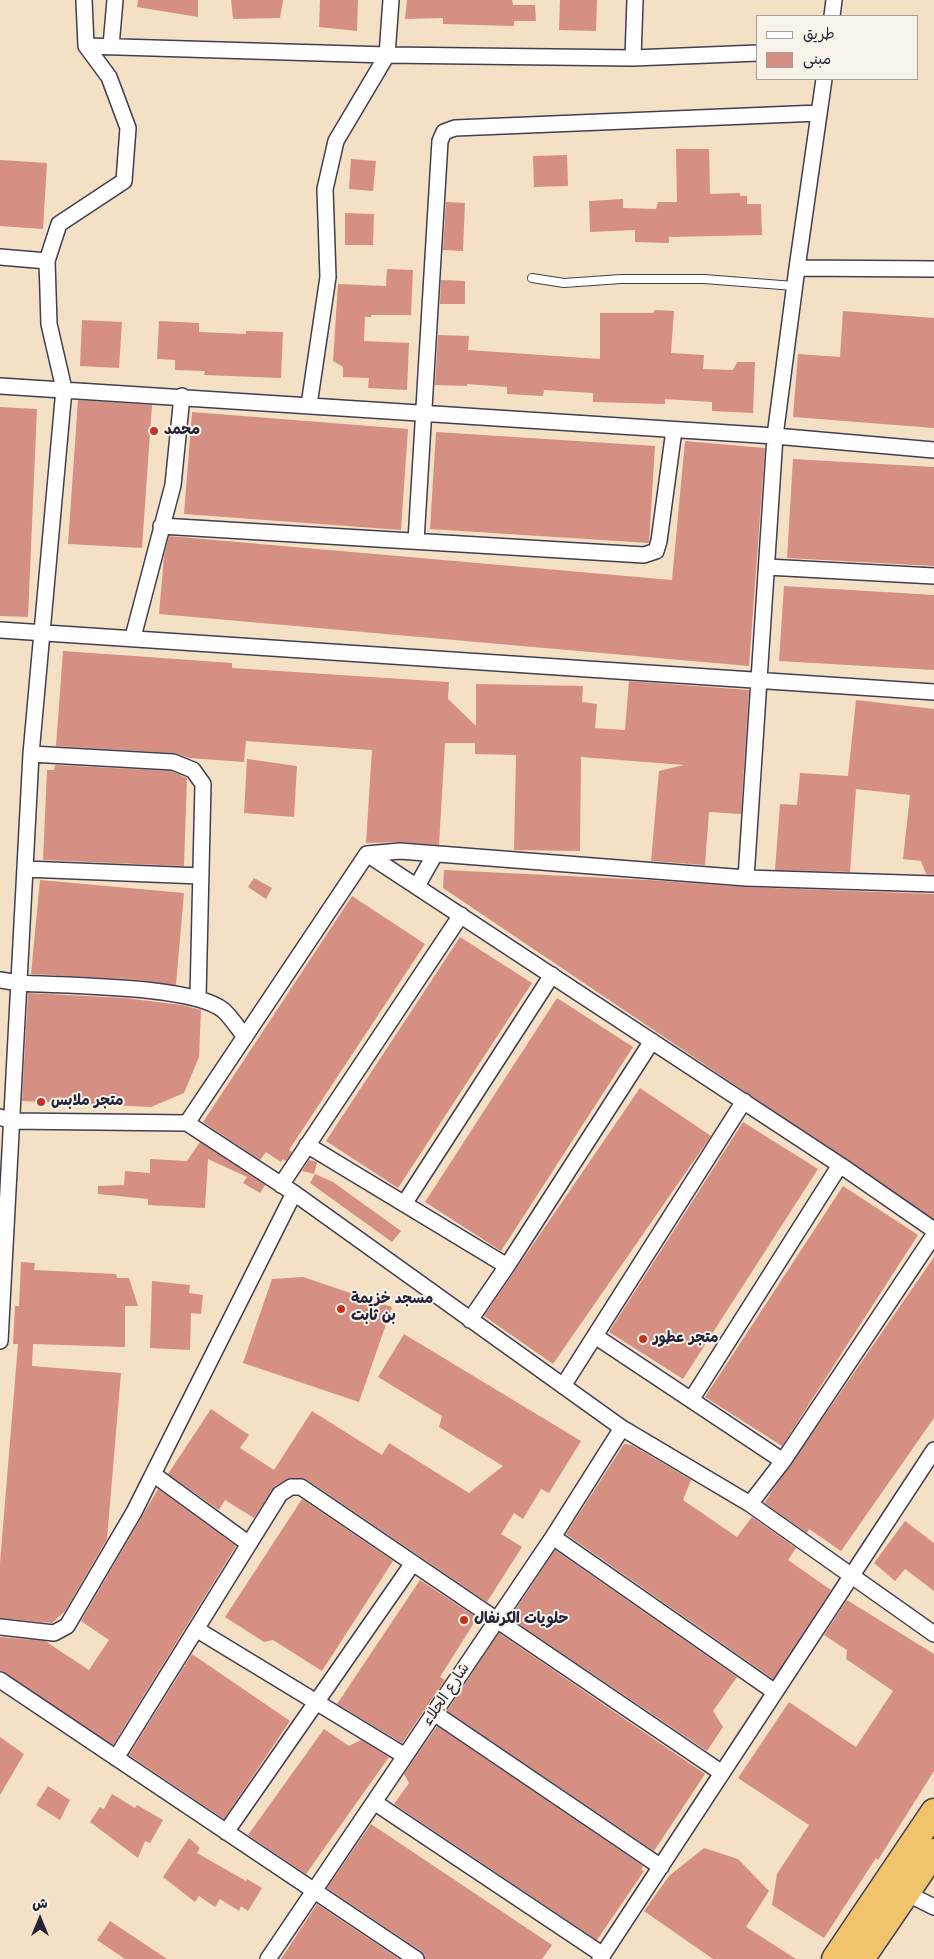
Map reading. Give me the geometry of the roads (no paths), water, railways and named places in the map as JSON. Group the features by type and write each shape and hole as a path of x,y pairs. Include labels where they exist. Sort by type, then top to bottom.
{"highway":[{"path":"834,1959 934,1812"},
{"path":"861,1959 934,1852"}],"street":[{"path":"0,1341 6,1119 19,983 31,754 44,632 64,389 49,324 47,261 59,224 124,181 128,128 109,77 86,46 84,0"},
{"path":"111,46 115,0"},
{"path":"309,405 328,277 325,189 336,141 387,55 391,0"},
{"path":"633,58 635,0"},
{"path":"832,15 834,0"},
{"path":"86,46 387,55 633,58 756,53"},
{"path":"746,878 776,436 796,268 824,80"},
{"path":"416,541 440,141 444,132 455,128 820,113"},
{"path":"0,257 47,261"},
{"path":"796,268 934,269"},
{"path":"0,386 182,396 776,436 934,450"},
{"path":"133,637 173,484 182,396"},
{"path":"161,526 644,555 656,551 659,540 674,430"},
{"path":"767,567 934,576"},
{"path":"0,630 133,637 934,692"},
{"path":"31,754 173,762 193,770 203,784 198,998"},
{"path":"367,854 400,851 746,878 934,884"},
{"path":"367,854 744,1101 934,1230"},
{"path":"188,1123 367,854"},
{"path":"417,886 435,854"},
{"path":"25,869 201,876"},
{"path":"281,1185 461,915"},
{"path":"404,1204 552,975"},
{"path":"0,980 19,983 171,992 198,998 223,1010 245,1036"},
{"path":"470,1320 652,1041"},
{"path":"563,1386 744,1101"},
{"path":"6,1119 188,1123 294,1193 622,1428 750,1504 934,1634"},
{"path":"307,1145 507,1266"},
{"path":"691,1400 840,1165"},
{"path":"0,1627 54,1633 67,1626 134,1512 294,1193"},
{"path":"750,1504 783,1461 934,1235"},
{"path":"595,1336 783,1461"},
{"name":"شارع الجلاء","path":"268,1959 553,1537 622,1428"},
{"path":"374,1802 601,1957 934,1450"},
{"path":"153,1474 249,1544"},
{"path":"116,1758 280,1494 291,1487 301,1487 498,1619 722,1773"},
{"path":"553,1537 775,1692"},
{"path":"226,1832 413,1563"},
{"path":"196,1630 405,1756"},
{"path":"0,1680 416,1959"},
{"path":"434,1713 660,1867"},
{"path":"906,1893 934,1907"}],"lane":[{"path":"532,278 564,283 621,279 704,279 794,286"}],"place":[{"name":"محمد","path":"154,431"},
{"name":"متجر ملابس","path":"41,1102"},
{"name":"مسجد خزيمة بن ثابت","path":"341,1309"},
{"name":"متجر عطور","path":"643,1339"},
{"name":"حلويات الكرنفال","path":"464,1620"}]}
